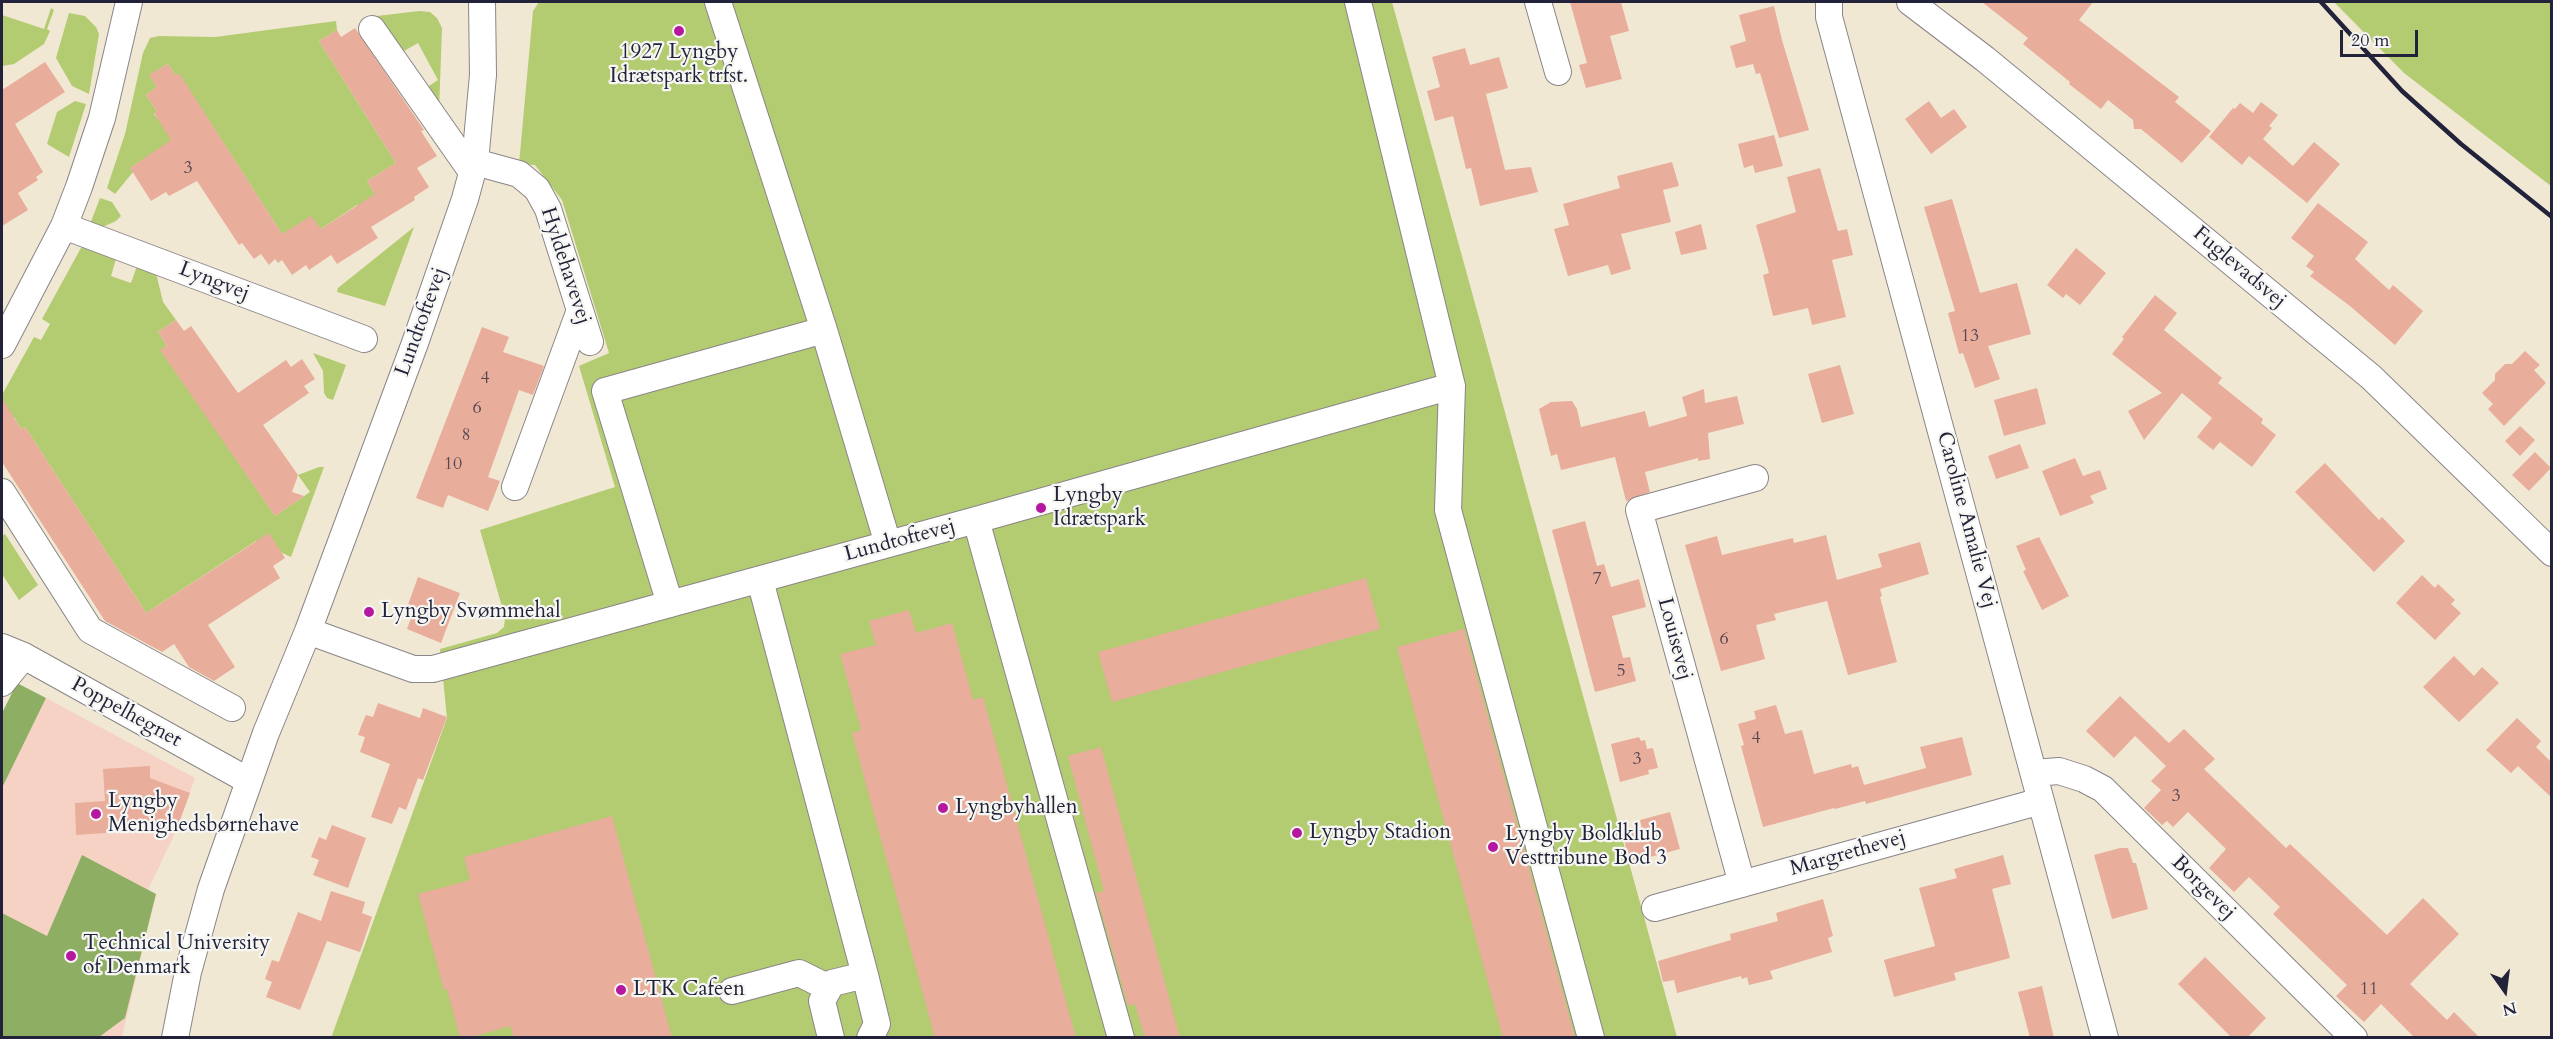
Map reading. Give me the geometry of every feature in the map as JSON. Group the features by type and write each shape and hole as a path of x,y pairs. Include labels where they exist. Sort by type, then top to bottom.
{"street":[{"path":"2,345 64,226 102,118 129,2"},
{"name":"Lundtoftevej","path":"175,1038 198,931 249,781 416,343 465,199 473,167 483,75 482,2"},
{"path":"718,2 824,330 888,544"},
{"path":"1358,2 1452,386 1448,510 1591,1038"},
{"path":"1538,2 1558,72"},
{"name":"Caroline Amalie Vej","path":"1829,2 1829,17 2104,1038"},
{"name":"Fuglevadsvej","path":"1910,2 1985,59 2371,377 2552,553"},
{"path":"372,29 473,167"},
{"name":"Hyldehavevej","path":"473,167 519,174 537,189 548,209 590,342"},
{"name":"Lyngvej","path":"64,226 364,339"},
{"path":"515,487 580,310"},
{"path":"670,604 605,391 824,330"},
{"path":"976,520 1452,386"},
{"name":"Louisevej","path":"1742,884 1638,510 1755,478"},
{"path":"2,492 90,630 232,708"},
{"name":"Lundtoftevej","path":"308,631 423,670 445,666 976,520 1121,1038"},
{"path":"760,580 877,1024 870,1038"},
{"path":"2,683 13,652"},
{"name":"Poppelhegnet","path":"13,652 249,781"},
{"name":"Borgevej","path":"2034,773 2059,771 2084,779 2103,789 2354,1038"},
{"name":"Margrethevej","path":"1654,908 2041,801"},
{"path":"732,991 799,973 829,988"},
{"path":"830,1037 822,1001 829,988 832,983 865,975"}],"shaded area":[{"path":"46,698 195,778 177,829 148,890 156,894 122,1037 2,1037 2,788"}],"green space":[{"name":"Lyngby Idrætspark","path":"539,2 1392,2 1677,1037 331,1038 447,718 440,649 497,633 504,627 505,617 480,530 615,487 579,366 609,353 562,200 535,165 519,164 533,11"},
{"path":"2334,2 2551,2 2551,186 2404,73"},
{"path":"51,8 54,10 47,29 50,31 44,44 14,64 2,66 2,15 44,29"},
{"path":"419,11 430,12 437,18 442,28 439,111 424,89 438,80 418,43 404,51 412,64 409,66 377,16"},
{"path":"69,13 85,16 96,27 99,34 89,94 72,86 56,58"},
{"path":"336,21 337,30 319,41 396,163 367,181 388,214 370,225 357,205 321,229 282,234 179,74 176,76 168,64 150,75 157,87 146,95 157,111 154,114 174,139 130,168 133,172 115,194 107,188 125,134 143,53 150,38 159,36 215,37"},
{"path":"75,101 86,104 69,157 47,144 57,112"},
{"path":"100,198 112,202 121,216 116,221 98,229 90,224"},
{"path":"414,227 385,306 337,292 338,288"},
{"path":"82,246 116,259 111,276 131,283 137,266 156,273 163,302 176,320 158,332 167,346 161,350 275,516 310,492 298,475 324,467 291,557 256,541 146,613 25,427 21,429 14,417 2,425 2,395 34,337 41,340 50,324 42,319"},
{"path":"313,353 346,365 333,400 327,398 324,393 323,371"},
{"path":"5,534 38,585 19,600 2,574 2,536"},
{"path":"17,683 46,698 2,788 2,713"},
{"name":"Technical University of Denmark","path":"82,855 156,894 125,1018 99,1037 2,1037 2,913 47,936"}],"building":[{"path":"1570,2 1621,2 1629,31 1610,36 1622,79 1586,88 1579,65 1587,63"},
{"path":"1982,2 2093,2 2079,20 2179,97 2175,102 2211,131 2182,163 2141,129 2134,129 2133,120 2108,100 2101,109 2069,84 2070,82 2023,44 2028,38"},
{"path":"1774,6 1809,130 1779,138 1760,73 1756,74 1753,64 1736,68 1730,46 1746,41 1739,15"},
{"path":"355,28 424,130 421,131 437,156 417,168 429,187 414,197 415,200 371,227 378,238 337,264 331,255 309,270 306,265 292,275 282,260 278,263 275,259 269,265 261,254 254,259 242,243 239,245 197,181 169,196 166,192 151,201 130,168 171,140 154,113 157,111 146,95 157,87 149,75 168,64 176,76 179,73 282,234 311,216 321,229 375,194 367,181 396,163 319,41 337,30 341,37"},
{"path":"1465,48 1470,65 1499,57 1508,88 1486,94 1505,170 1531,167 1538,192 1480,206 1471,168 1466,169 1453,116 1435,121 1427,91 1440,87 1432,57"},
{"path":"45,62 65,92 15,124 43,172 36,177 38,180 18,193 28,210 2,226 2,90"},
{"path":"1929,101 1941,118 1954,109 1967,127 1931,154 1905,119"},
{"path":"2261,102 2278,115 2269,126 2272,128 2263,139 2293,166 2314,142 2340,164 2307,203 2249,156 2242,165 2209,137 2233,108 2235,109 2240,103 2253,113"},
{"path":"1774,135 1783,166 1755,173 1753,165 1744,168 1738,144"},
{"path":"1672,162 1679,186 1663,190 1671,222 1621,234 1631,269 1611,275 1608,265 1568,276 1554,229 1569,225 1563,204 1620,188 1617,176"},
{"path":"1820,168 1838,231 1847,229 1853,255 1832,260 1846,317 1812,325 1808,308 1773,316 1763,275 1769,273 1756,225 1796,212 1787,177"},
{"path":"1952,199 1980,293 2017,283 2031,334 1988,346 2000,379 1975,388 1963,353 1959,354 1948,313 1955,311 1924,207"},
{"path":"2318,203 2368,242 2355,259 2389,290 2393,285 2423,311 2395,345 2350,306 2310,276 2314,272 2306,266 2314,256 2291,238"},
{"path":"1701,224 1707,249 1681,255 1675,232"},
{"path":"2076,248 2106,273 2080,305 2066,294 2063,298 2047,285"},
{"path":"2155,295 2177,313 2164,330 2222,378 2218,383 2263,419 2261,423 2276,435 2252,467 2220,442 2213,450 2197,437 2212,418 2182,393 2144,440 2128,411 2162,393 2112,354 2124,339 2122,337"},
{"path":"176,320 184,331 191,326 238,393 286,360 291,367 302,359 315,379 304,386 309,393 263,425 298,475 292,492 304,496 275,516 160,350 167,346 158,332"},
{"path":"482,327 509,337 503,352 544,366 533,395 519,390 488,477 500,481 488,511 448,495 443,508 416,498"},
{"path":"2525,351 2540,365 2534,370 2546,383 2504,426 2488,409 2493,404 2482,393 2495,380 2495,374 2505,364 2512,364"},
{"path":"1840,365 1854,414 1822,423 1808,374"},
{"path":"2037,388 2046,424 2004,436 1994,400"},
{"path":"1704,389 1705,403 1737,396 1744,424 1708,433 1710,459 1698,461 1698,458 1645,472 1650,492 1626,501 1615,457 1561,470 1557,454 1551,456 1539,409 1551,402 1572,401 1577,409 1581,427 1645,411 1649,427 1687,416 1682,397"},
{"path":"2,398 21,429 25,427 146,613 269,533 285,558 273,566 280,578 208,625 235,667 214,681 189,667 174,644 162,652 105,621 2,462"},
{"path":"2520,426 2535,440 2520,456 2505,441"},
{"path":"2020,444 2029,468 1996,479 1988,456"},
{"path":"2535,452 2551,468 2529,491 2512,475"},
{"path":"2075,458 2083,476 2100,470 2107,489 2090,496 2094,503 2060,516 2042,471"},
{"path":"2325,463 2379,520 2382,517 2405,541 2374,572 2295,492"},
{"path":"1585,521 1597,566 1604,564 1611,587 1639,579 1646,607 1612,616 1623,658 1630,657 1636,681 1595,692 1552,530"},
{"path":"1826,535 1837,580 1882,567 1878,554 1920,542 1929,574 1880,589 1882,596 1880,597 1897,662 1848,675 1827,601 1774,614 1776,620 1756,625 1765,659 1721,671 1685,545 1717,536 1722,555 1793,538 1794,543"},
{"path":"2039,537 2069,596 2042,610 2023,571 2026,570 2016,546"},
{"path":"2422,575 2435,588 2438,584 2455,600 2451,604 2461,613 2435,640 2396,603"},
{"path":"418,577 460,593 441,643 407,629 412,615 405,613"},
{"path":"1366,578 1380,629 1112,702 1098,652"},
{"name":"Lyngbyhallen","path":"909,610 916,633 952,623 973,700 983,697 1076,1038 935,1038 852,733 861,730 840,654 876,645 869,621"},
{"path":"1464,629 1575,1038 1503,1038 1397,647"},
{"path":"2454,656 2474,676 2482,667 2499,683 2459,722 2423,687"},
{"path":"2120,696 2169,743 2184,729 2215,759 2204,769 2286,848 2290,844 2387,935 2423,898 2459,934 2410,984 2447,1020 2454,1012 2480,1038 2415,1038 2381,1004 2364,1022 2336,996 2347,985 2273,914 2280,907 2249,877 2234,892 2209,868 2226,849 2188,812 2173,827 2167,821 2162,825 2144,808 2161,790 2151,781 2166,766 2135,736 2114,758 2086,731"},
{"path":"378,703 420,718 423,708 447,717 423,780 418,778 406,810 399,807 392,824 371,817 390,764 360,752 365,737 358,735 366,715 373,717"},
{"path":"1776,705 1785,734 1802,730 1814,774 1851,764 1852,768 1858,766 1864,785 1926,768 1920,747 1962,737 1972,775 1866,804 1865,801 1763,827 1741,746 1744,745 1738,724 1756,719 1754,711"},
{"path":"2517,718 2541,741 2536,747 2552,763 2552,798 2518,766 2511,773 2486,750"},
{"path":"1639,737 1641,741 1645,740 1647,749 1653,748 1658,768 1648,770 1649,774 1620,782 1611,744"},
{"path":"1101,747 1180,1038 1145,1038 1135,1004 1128,1006 1096,893 1104,891 1068,756"},
{"path":"150,766 150,778 190,793 177,828 76,835 75,803 105,801 103,769"},
{"path":"1670,812 1680,849 1650,857 1649,854 1630,861 1622,833 1642,829 1640,820"},
{"path":"612,816 672,1038 514,1038 510,1026 468,1038 460,1038 447,989 444,990 418,894 470,880 464,857"},
{"path":"332,825 366,838 348,888 313,875 319,860 311,857 319,837 326,840"},
{"path":"2128,848 2133,863 2136,863 2148,909 2112,919 2094,855"},
{"path":"2003,855 2011,884 1992,889 2010,958 1954,973 1956,980 1894,997 1884,960 1935,946 1919,888 1957,878 1954,869"},
{"path":"331,891 365,902 362,913 372,917 360,952 327,941 300,1010 266,997 272,982 265,979 272,960 279,962 298,912 321,921"},
{"path":"1823,899 1833,936 1828,938 1832,952 1770,971 1773,979 1749,985 1747,977 1742,979 1741,976 1677,993 1674,980 1663,982 1658,961 1731,940 1730,934 1778,921 1776,913"},
{"path":"2205,957 2266,1018 2247,1038 2232,1038 2178,984"},
{"path":"2042,986 2054,1038 2030,1038 2018,992"}],"railway":[{"path":"2321,2 2402,91 2461,144 2552,217"}],"place":[{"name":"1927 Lyngby Idrætspark trfst.","path":"679,31"},
{"name":"Lyngby Idrætspark","path":"1041,508"},
{"name":"Lyngby Svømmehal","path":"369,612"},
{"name":"Lyngbyhallen","path":"943,808"},
{"name":"Lyngby Menighedsbørnehave","path":"96,814"},
{"name":"Lyngby Stadion","path":"1297,833"},
{"name":"Lyngby Boldklub Vesttribune Bod 3","path":"1493,847"},
{"name":"Technical University of Denmark","path":"71,956"},
{"name":"LTK Cafeen","path":"621,990"}]}
